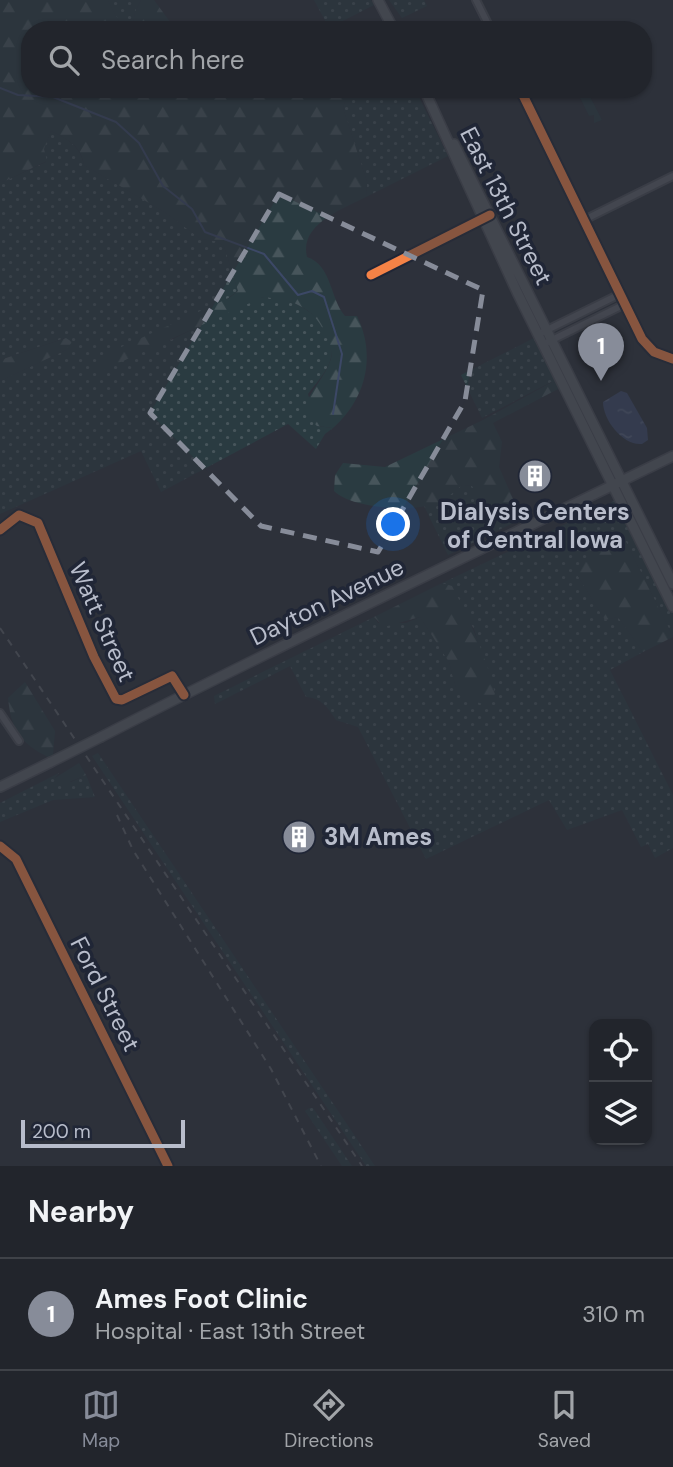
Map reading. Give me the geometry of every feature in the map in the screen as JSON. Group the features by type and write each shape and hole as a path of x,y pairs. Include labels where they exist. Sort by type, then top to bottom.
{"main road":[{"path":"378,0 389,21"},
{"name":"East 13th Street","path":"429,98 617,484 673,607"},
{"name":"Dayton Avenue","path":"0,787 380,596 489,547 673,456"},
{"name":"East 13th Street","path":"617,484 673,584"}],"street":[{"path":"476,0 486,21"},
{"path":"524,98 647,346 661,356 673,359"},
{"path":"584,220 673,176"},
{"path":"371,275 486,217"},
{"path":"542,332 620,294"},
{"path":"548,343 625,304"},
{"name":"Watt Street","path":"0,530 19,515 38,523 94,657 116,699 122,700 172,676 184,695"},
{"path":"0,713 19,741"},
{"name":"Ford Street","path":"0,846 16,859 168,1166"}],"highlighted area":[{"path":"279,194 483,290 465,401 378,552 261,526 150,413"}],"green space":[{"path":"0,0 108,0 119,21 21,21 21,98 346,98 343,108 367,182 366,197 325,219 310,235 306,245 307,257 321,267 340,309 345,316 357,316 363,331 367,362 360,391 353,404 333,428 317,426 303,412 331,359 329,342 320,324 307,310 291,302 263,297 99,372 95,363 106,354 229,298 238,291 224,246 216,241 201,239 166,213 84,165 73,144 51,131 44,149 47,161 3,182 0,180"},
{"path":"108,0 141,0 134,21 118,20"},
{"path":"141,0 154,0 169,21 134,21"},
{"path":"314,0 371,0 374,5 343,21 325,21"},
{"path":"389,0 424,0 427,6 402,18"},
{"path":"346,98 419,98 448,156 366,197 367,182 343,108"},
{"path":"580,98 591,98 602,120 594,123 594,115 589,116"},
{"path":"51,131 72,144 80,153 84,165 166,213 201,239 216,241 224,246 238,291 167,342 264,297 300,306 321,323 332,345 331,358 325,372 308,394 317,426 333,428 325,434 316,449 288,424 161,492 141,451 0,514 0,381 66,350 65,338 0,360 0,180 3,182 46,162 44,149"},
{"path":"536,337 557,383 551,382 482,418 461,375"},
{"path":"66,338 72,342 66,350 0,381 0,360"},
{"path":"552,382 557,383 560,388 493,423 502,442 499,467 518,510 510,517 498,510 487,509 472,486 462,485 443,500 430,505 401,508 355,502 334,491 335,475 343,463 385,467 483,420"},
{"path":"462,485 473,486 487,509 516,515 518,510 525,517 448,555 424,506 440,502"},
{"path":"614,501 673,613 673,637 625,540 578,576 605,620 618,617 643,652 610,670 673,795 673,848 655,858 648,844 641,847 622,810 567,830 549,800 426,859 358,727 336,720 320,702 306,697 290,666 215,704 214,696 374,617 378,623 406,623 420,617 449,662 456,688 495,694 474,629 445,584 436,586"},
{"path":"625,540 673,637 643,652 618,617 605,620 578,576 580,563 585,559 607,545"},
{"path":"445,584 452,586 487,666 495,694 486,705 471,700 456,688 449,662 420,617 384,627 374,617"},
{"path":"25,682 55,731 53,755 48,757 24,740 12,718 8,698"},
{"path":"98,753 375,1166 366,1166 92,756"},
{"path":"79,763 86,775 62,785 55,778"},
{"path":"59,773 55,778 71,782 86,775 95,797 53,800 0,822 0,803"},
{"path":"313,1108 352,1166 342,1166 305,1111"}],"water":[{"path":"621,391 627,393 647,428 648,440 642,444 635,444 621,436 606,416 603,402"}],"waterway":[{"path":"0,88 21,95"},
{"path":"56,98 116,122 139,143 163,186 192,209 205,232 264,254 298,295 312,291 324,297 342,354 333,414"}],"railway":[{"path":"0,628 362,1166"},
{"path":"117,815 133,850 271,1069 321,1166"}],"cycle path":[{"path":"524,98 642,339 654,352 673,359"},
{"path":"371,275 490,215"},
{"path":"0,530 19,515 38,523 94,657 116,699 122,700 172,676 184,695"},
{"path":"0,846 16,859 168,1166"}],"place":[{"name":"Ames Foot Clinic","path":"601,381"},
{"name":"Dialysis Centers of Central Iowa","path":"535,476"},
{"name":"3M Ames","path":"299,837"}]}
